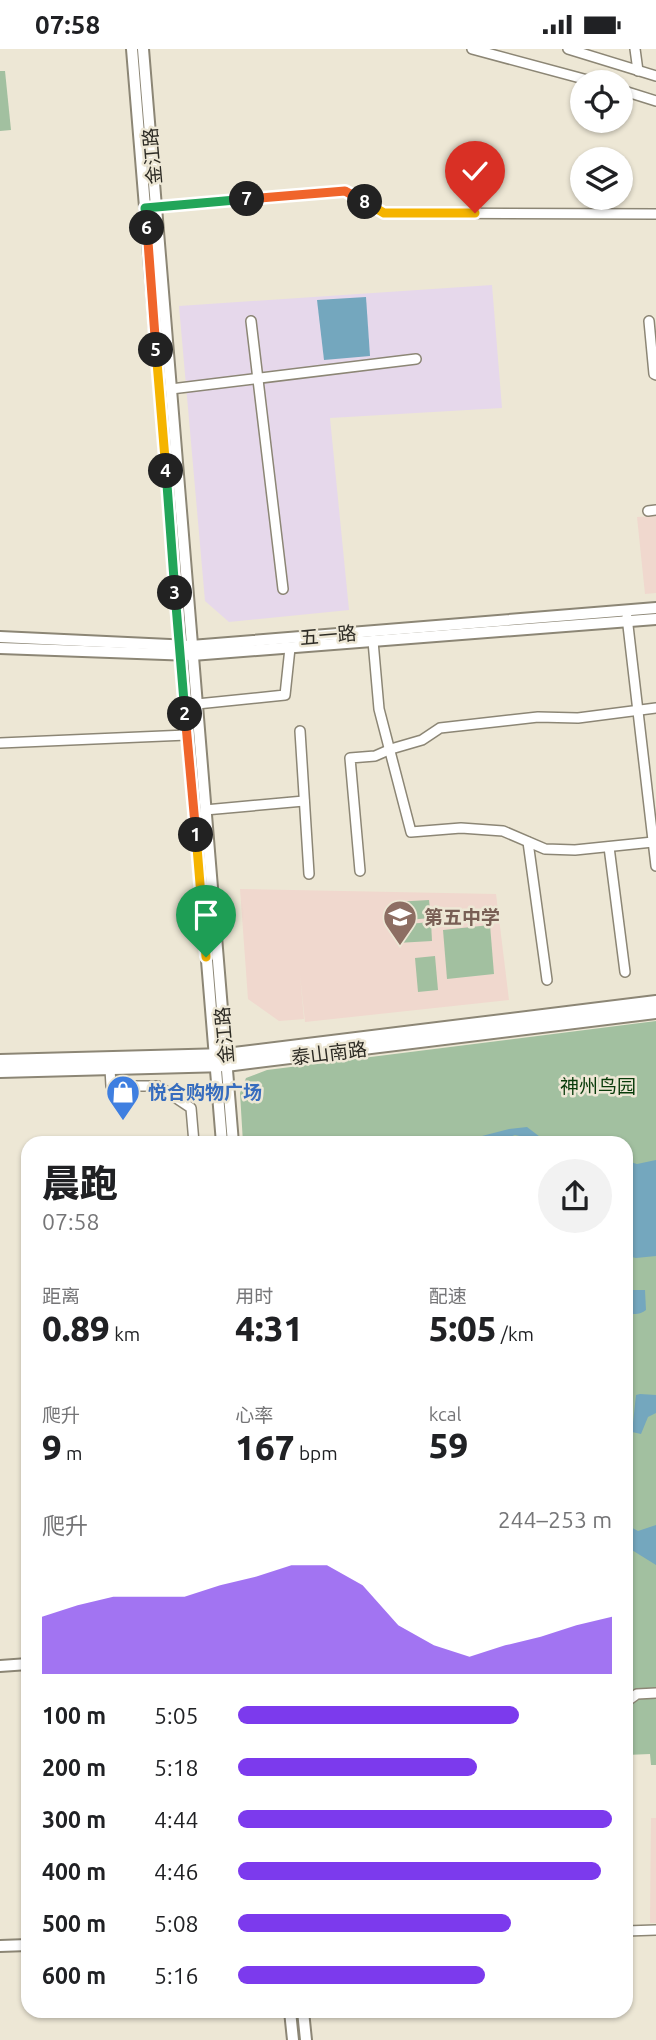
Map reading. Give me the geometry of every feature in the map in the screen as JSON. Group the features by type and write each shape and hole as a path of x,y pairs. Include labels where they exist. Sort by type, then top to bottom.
{"main road":[{"name":"泰山南路","path":"0,1072 68,1065 221,1061 656,1002"},
{"name":"泰山南路","path":"0,1061 110,1069 221,1061 656,1013"}],"street":[{"name":"金江路","path":"132,49 171,389 186,651 187,735 204,868 221,1061 232,1136"},
{"name":"金江路","path":"143,49 151,208 186,651 197,704 205,810 204,868"},
{"path":"472,49 570,75"},
{"path":"568,49 656,76"},
{"path":"635,49 638,71"},
{"path":"633,94 656,101"},
{"path":"151,208 345,191 384,213 656,214"},
{"path":"251,321 283,589"},
{"path":"649,321 656,375"},
{"path":"171,389 416,359"},
{"name":"五一路","path":"0,648 186,651 290,648 626,616 656,608"},
{"path":"626,616 656,866"},
{"name":"五一路","path":"0,637 186,651 626,616 656,619"},
{"path":"373,641 379,709 411,832 461,828 503,831 545,849 575,850 653,842"},
{"path":"197,704 285,695 290,648"},
{"path":"360,871 351,758 374,756 422,740 440,728 538,717 578,718 656,708"},
{"path":"300,731 309,874"},
{"path":"0,743 187,735"},
{"path":"205,810 304,801"},
{"path":"528,842 547,980"},
{"path":"609,846 625,972"},
{"name":"金江路","path":"221,1061 222,1136"},
{"path":"110,1069 111,1086 158,1086 191,1108 193,1136"},
{"path":"0,1666 21,1664"},
{"path":"633,1697 637,1694 656,1693"},
{"path":"633,1930 656,1930"},
{"path":"0,1945 21,1945"},
{"path":"291,2018 293,2040"},
{"path":"304,2018 306,2040"}],"shaded area":[{"path":"492,285 502,408 330,418 349,610 229,622 205,601 179,306"},
{"path":"656,516 656,593 645,594 637,517"},
{"name":"第五中学","path":"240,889 496,894 509,1000 305,1022 300,975 304,1019 279,1021 248,999"},
{"path":"651,1818 656,1818 656,1923 650,1923"}],"green space":[{"path":"0,71 5,71 11,130 0,131"},
{"path":"429,900 431,918 396,921 394,902"},
{"path":"431,922 432,941 397,943 396,925"},
{"path":"490,925 494,974 447,979 443,930"},
{"path":"435,956 438,990 418,992 415,958"},
{"name":"神州鸟园","path":"656,1021 656,1765 651,1765 650,1754 633,1755 633,1136 243,1136 240,1093 246,1078 267,1070"}],"water":[{"path":"366,297 370,356 324,360 317,300"},
{"path":"527,1127 539,1136 482,1136"},
{"path":"656,1160 656,1256 636,1258 633,1257 633,1163"},
{"path":"633,1290 645,1290 646,1310 634,1314"},
{"path":"636,1395 656,1395 656,1413 648,1417 641,1434 633,1432"},
{"path":"656,1525 656,1565 633,1551 633,1528 638,1531"}],"place":[{"name":"第五中学","path":"400,947"},
{"name":"悦合购物广场","path":"123,1122"}],"route":[{"path":"206,957 145,208 345,191 384,213 475,213"}]}
